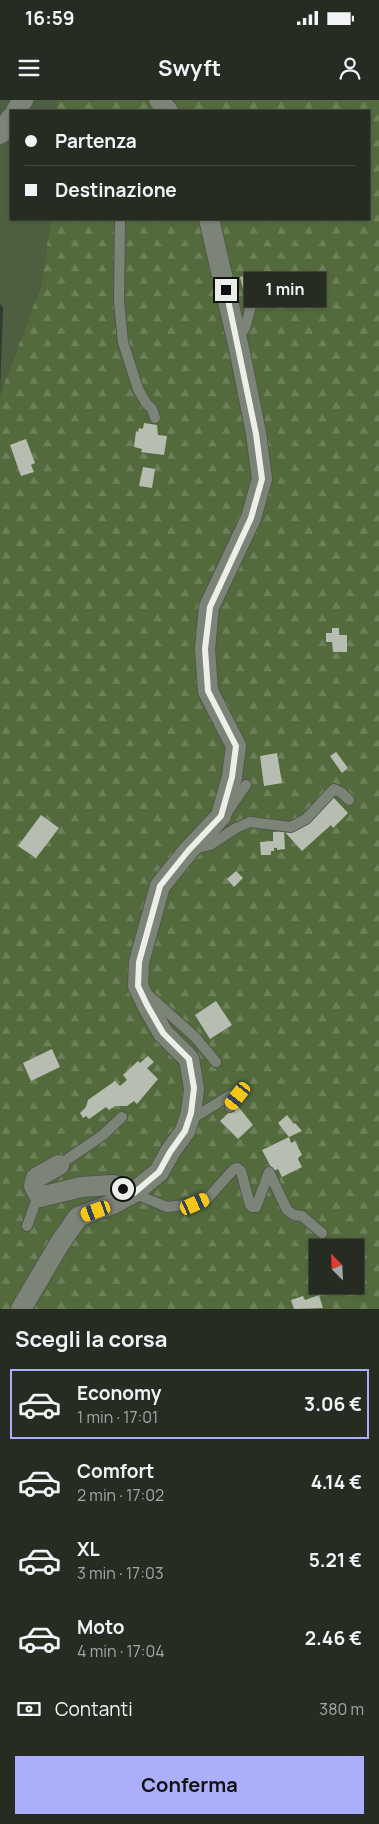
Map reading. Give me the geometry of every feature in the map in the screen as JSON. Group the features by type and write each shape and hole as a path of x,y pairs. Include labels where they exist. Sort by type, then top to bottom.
{"street":[{"path":"159,100 167,110"},
{"path":"0,134 10,119"},
{"path":"21,1309 60,1242 78,1217 113,1204 134,1193 159,1172 185,1131 191,1113 194,1088 189,1059 163,1033 147,1005 138,986 139,962 160,886 188,851 221,816 232,777 236,746 208,691 205,649 210,607 251,518 262,479 256,434 237,340 208,220"},
{"path":"59,1164 36,1178 34,1186 40,1197 89,1186 113,1185 134,1193"}],"lane":[{"path":"120,220 119,301 123,342 138,389 152,409 155,418"},
{"path":"237,340 245,328 250,306"},
{"path":"221,816 228,811 246,785"},
{"path":"188,851 210,845 236,828 250,822 291,827 306,819 334,789 342,793 349,800"},
{"path":"138,986 195,1037 216,1062"},
{"path":"188,1122 229,1096 238,1094 230,1107"},
{"path":"59,1164 103,1135 122,1117"},
{"path":"134,1193 167,1207 195,1204 206,1199 234,1168 237,1168 241,1170 250,1205 256,1207 269,1172 287,1210 294,1215 302,1216 322,1233"},
{"path":"27,1226 35,1204 40,1197"}],"green space":[{"path":"0,100 57,100 57,110 10,110 10,220 51,220 41,285 0,395 3,308 0,303"},
{"path":"57,100 379,100 379,1309 0,1309 0,395 41,285 51,220 370,220 370,110 57,110"}],"building":[{"path":"256,273 262,297 246,301 240,277"},
{"path":"144,423 157,425 158,435 167,436 164,455 141,452 142,449 134,447 136,431 138,432 139,428 143,429"},
{"path":"26,439 35,463 31,465 34,472 21,476 10,445"},
{"path":"143,467 155,469 152,488 139,486"},
{"path":"332,628 339,628 339,635 347,635 347,652 333,652 332,642 326,642 326,633 332,633"},
{"path":"336,752 348,768 342,773 330,756"},
{"path":"277,753 282,783 264,786 260,756"},
{"path":"333,797 348,813 333,828 331,825 302,851 284,831 301,828"},
{"path":"41,815 59,828 36,858 18,846"},
{"path":"284,831 285,849 277,850 277,848 274,848 274,851 271,851 271,855 261,855 260,842 273,841 273,832"},
{"path":"236,871 243,878 234,887 227,879"},
{"path":"216,1001 232,1025 210,1039 195,1015"},
{"path":"52,1049 60,1067 31,1081 23,1063"},
{"path":"148,1056 154,1062 147,1068 158,1079 137,1104 134,1101 127,1106 115,1106 109,1110 106,1107 89,1119 86,1116 83,1118 80,1113 86,1107 88,1100 115,1081 120,1086 127,1080 123,1075 138,1061 140,1063"},
{"path":"237,1105 253,1125 238,1139 220,1121"},
{"path":"287,1115 302,1131 289,1137 278,1123"},
{"path":"289,1137 291,1143 295,1141 302,1155 298,1159 302,1167 282,1177 278,1169 273,1171 262,1150"},
{"path":"319,1295 323,1308 294,1309 291,1300 303,1296 305,1300"}],"route":[{"path":"123,1189 134,1193 159,1172 185,1131 191,1113 194,1088 189,1059 163,1033 147,1005 138,986 139,962 160,886 188,851 221,816 232,777 236,746 208,691 205,649 210,607 251,518 262,479 256,434 226,290"}]}
